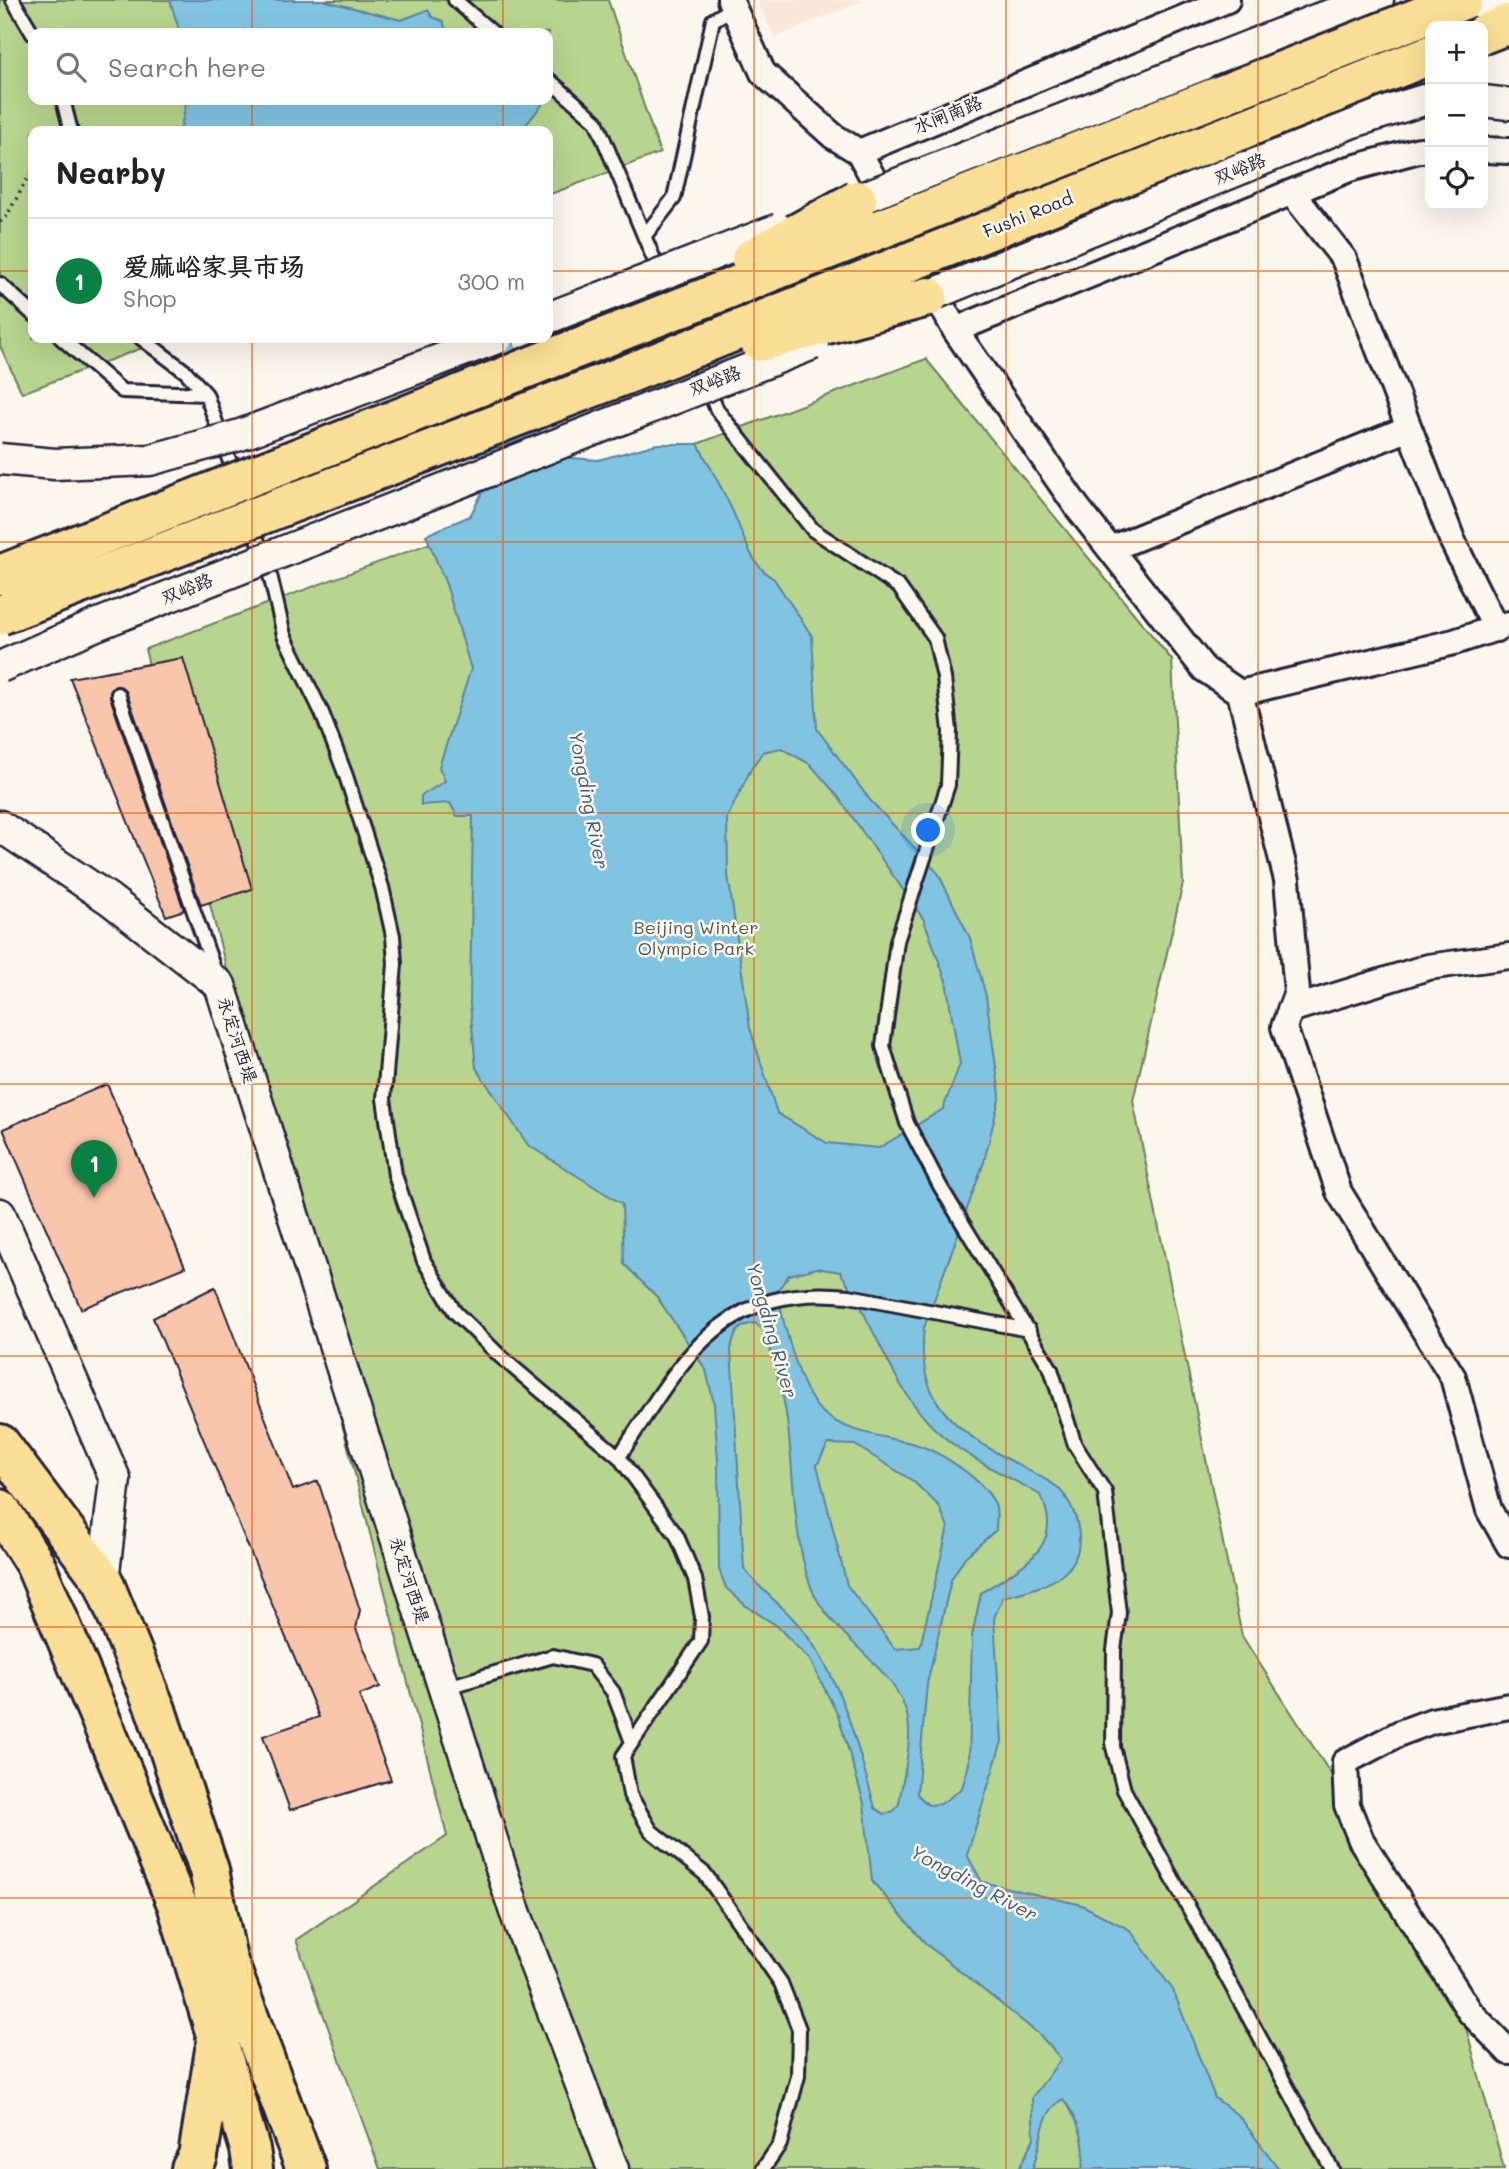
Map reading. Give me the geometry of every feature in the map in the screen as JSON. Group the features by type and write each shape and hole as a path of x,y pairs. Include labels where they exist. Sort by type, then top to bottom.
{"highway":[{"path":"0,575 1463,0"},
{"path":"1488,32 1509,24"},
{"name":"Fushi Road","path":"625,375 1425,57"},
{"path":"663,313 778,242 857,200"},
{"path":"0,615 625,375 816,329 928,297"},
{"path":"0,564 45,557"},
{"path":"0,627 38,600"},
{"path":"0,1444 103,1581 156,1710 209,1870 267,2169"},
{"path":"0,1509 35,1564 177,1904 250,2149 253,2169"},
{"path":"227,1959 306,2169"},
{"path":"191,2169 198,2156 217,2037"}],"street":[{"name":"水闸南路","path":"859,152 1227,0"},
{"path":"553,316 1318,19 1378,0"},
{"path":"1468,0 1509,5"},
{"path":"732,4 763,72 833,136 859,152 955,330 1077,507 1204,669 1240,693 1287,880 1297,992 1284,1027 1339,1192 1453,1377 1489,1510 1509,1545"},
{"name":"双峪路","path":"0,667 96,625 928,297 1350,123 1425,100"},
{"path":"1488,102 1509,104"},
{"path":"955,330 1349,169 1425,150"},
{"path":"1488,150 1509,151"},
{"path":"1240,693 1454,642 1502,626 1453,542 1344,258 1293,194"},
{"path":"0,460 55,464 150,460 240,435 484,343"},
{"path":"1110,549 1409,428"},
{"path":"0,826 109,899 219,985"},
{"path":"1290,1010 1428,967 1509,956"},
{"name":"永定河西堤","path":"219,985 514,1909 613,2169"},
{"path":"2,1224 115,1479 103,1581"},
{"path":"1509,1706 1433,1721 1400,1733 1345,1762 1348,1805 1361,1840 1470,2012 1509,2052"}],"lane":[{"path":"13,0 29,28"},
{"path":"455,0 487,28"},
{"path":"646,234 674,198 713,20 732,4"},
{"path":"553,83 596,121 646,234 718,410 813,530 898,587 935,638 944,678 950,731 948,785 897,941 883,1046 907,1123 940,1186 1030,1330 1051,1369 1074,1445 1105,1492 1119,1613 1114,1650 1113,1747 1124,1790 1332,2169"},
{"path":"64,105 70,126"},
{"path":"0,284 28,309"},
{"path":"67,343 122,391 206,394"},
{"path":"148,343 186,372 206,394 271,579 285,635 322,713 382,887 393,936 395,964 384,1099 395,1175 424,1261 455,1312 501,1357 619,1457 677,1536 695,1579 702,1617 701,1641 622,1756 630,1795 652,1831 705,1874 781,1983 799,2029 798,2077 780,2144 763,2169"},
{"path":"118,694 219,985"},
{"path":"619,1457 688,1354 716,1328 744,1310 785,1297 822,1293 849,1296 1030,1330"},
{"path":"443,1688 553,1656 592,1665 613,1692 632,1742"}],"path":[{"path":"0,222 6,217 28,178"}],"shaded area":[{"path":"757,0 865,0 775,37"}],"green space":[{"path":"0,0 608,0 660,153 553,193 553,126 28,126 28,343 156,343 22,393 0,346"},
{"name":"Beijing Winter Olympic Park","path":"926,359 1172,660 1183,883 1133,1101 1242,1636 1446,1953 1504,2169 380,2169 296,1940 447,1836 145,649"}],"water":[{"path":"170,0 322,0 401,20 428,10 432,17 443,21 445,28 178,28"},
{"path":"186,105 542,105 525,126 181,126"},
{"name":"Yongding River","path":"432,343 513,343 547,456 598,460 657,444 698,444 754,559 759,567 774,579 812,636 817,729 870,800 938,873 970,938 986,996 1000,1095 984,1162 924,1328 926,1376 933,1395 958,1426 994,1451 1057,1487 1065,1496 1076,1518 1079,1542 1077,1554 1063,1574 1042,1586 1003,1597 994,1618 1002,1741 967,1855 982,1882 1082,1905 1130,1930 1173,1990 1215,2098 1239,2116 1279,2169 1082,2169 1083,2141 1073,2115 1063,2099 1055,2105 1045,2121 1032,2169 1019,2169 1034,2138 1032,2098 1061,2059 1040,2035 926,1944 872,1881 864,1803 838,1715 810,1660 777,1626 745,1605 726,1588 719,1569 718,1461 714,1404 706,1370 657,1297 624,1264 622,1204 528,1145 476,1068 470,1004 473,816 457,816 450,803 421,805 421,796 445,781 439,767 471,669 446,584 426,535 470,516 489,480","holes":["781,748 810,764 837,795 924,920 946,981 960,1064 943,1109 879,1148 827,1143 777,1113 750,1028 728,875 727,818 752,767 763,752","817,1268 840,1272 906,1394 935,1429 959,1449 1040,1495 1047,1513 1048,1529 1035,1554 1010,1575 981,1593 972,1636 969,1764 962,1788 941,1804 928,1805 917,1794 927,1684 951,1580 965,1557 996,1530 996,1507 981,1485 937,1453 915,1444 852,1429 829,1418 820,1410 805,1387 799,1371 778,1290 789,1275","755,1323 764,1330 783,1397 800,1544 811,1587 833,1622 892,1684 908,1719 908,1751 899,1804 894,1811 884,1814 875,1808 846,1710 825,1664 796,1622 744,1569 731,1349 738,1331","828,1444 855,1445 913,1481 939,1506 948,1527 920,1647 895,1649 847,1585 817,1465"]}],"building":[{"path":"183,658 252,889 201,905 126,691 116,686 111,689 110,697 184,910 166,916 70,678"},
{"path":"107,1084 185,1267 81,1309 3,1129"},
{"path":"215,1287 293,1490 318,1481 360,1610 356,1629 380,1687 359,1695 391,1780 290,1810 263,1736 319,1717 153,1318"}],"place":[{"name":"爱麻峪家具市场","path":"94,1198"}]}
